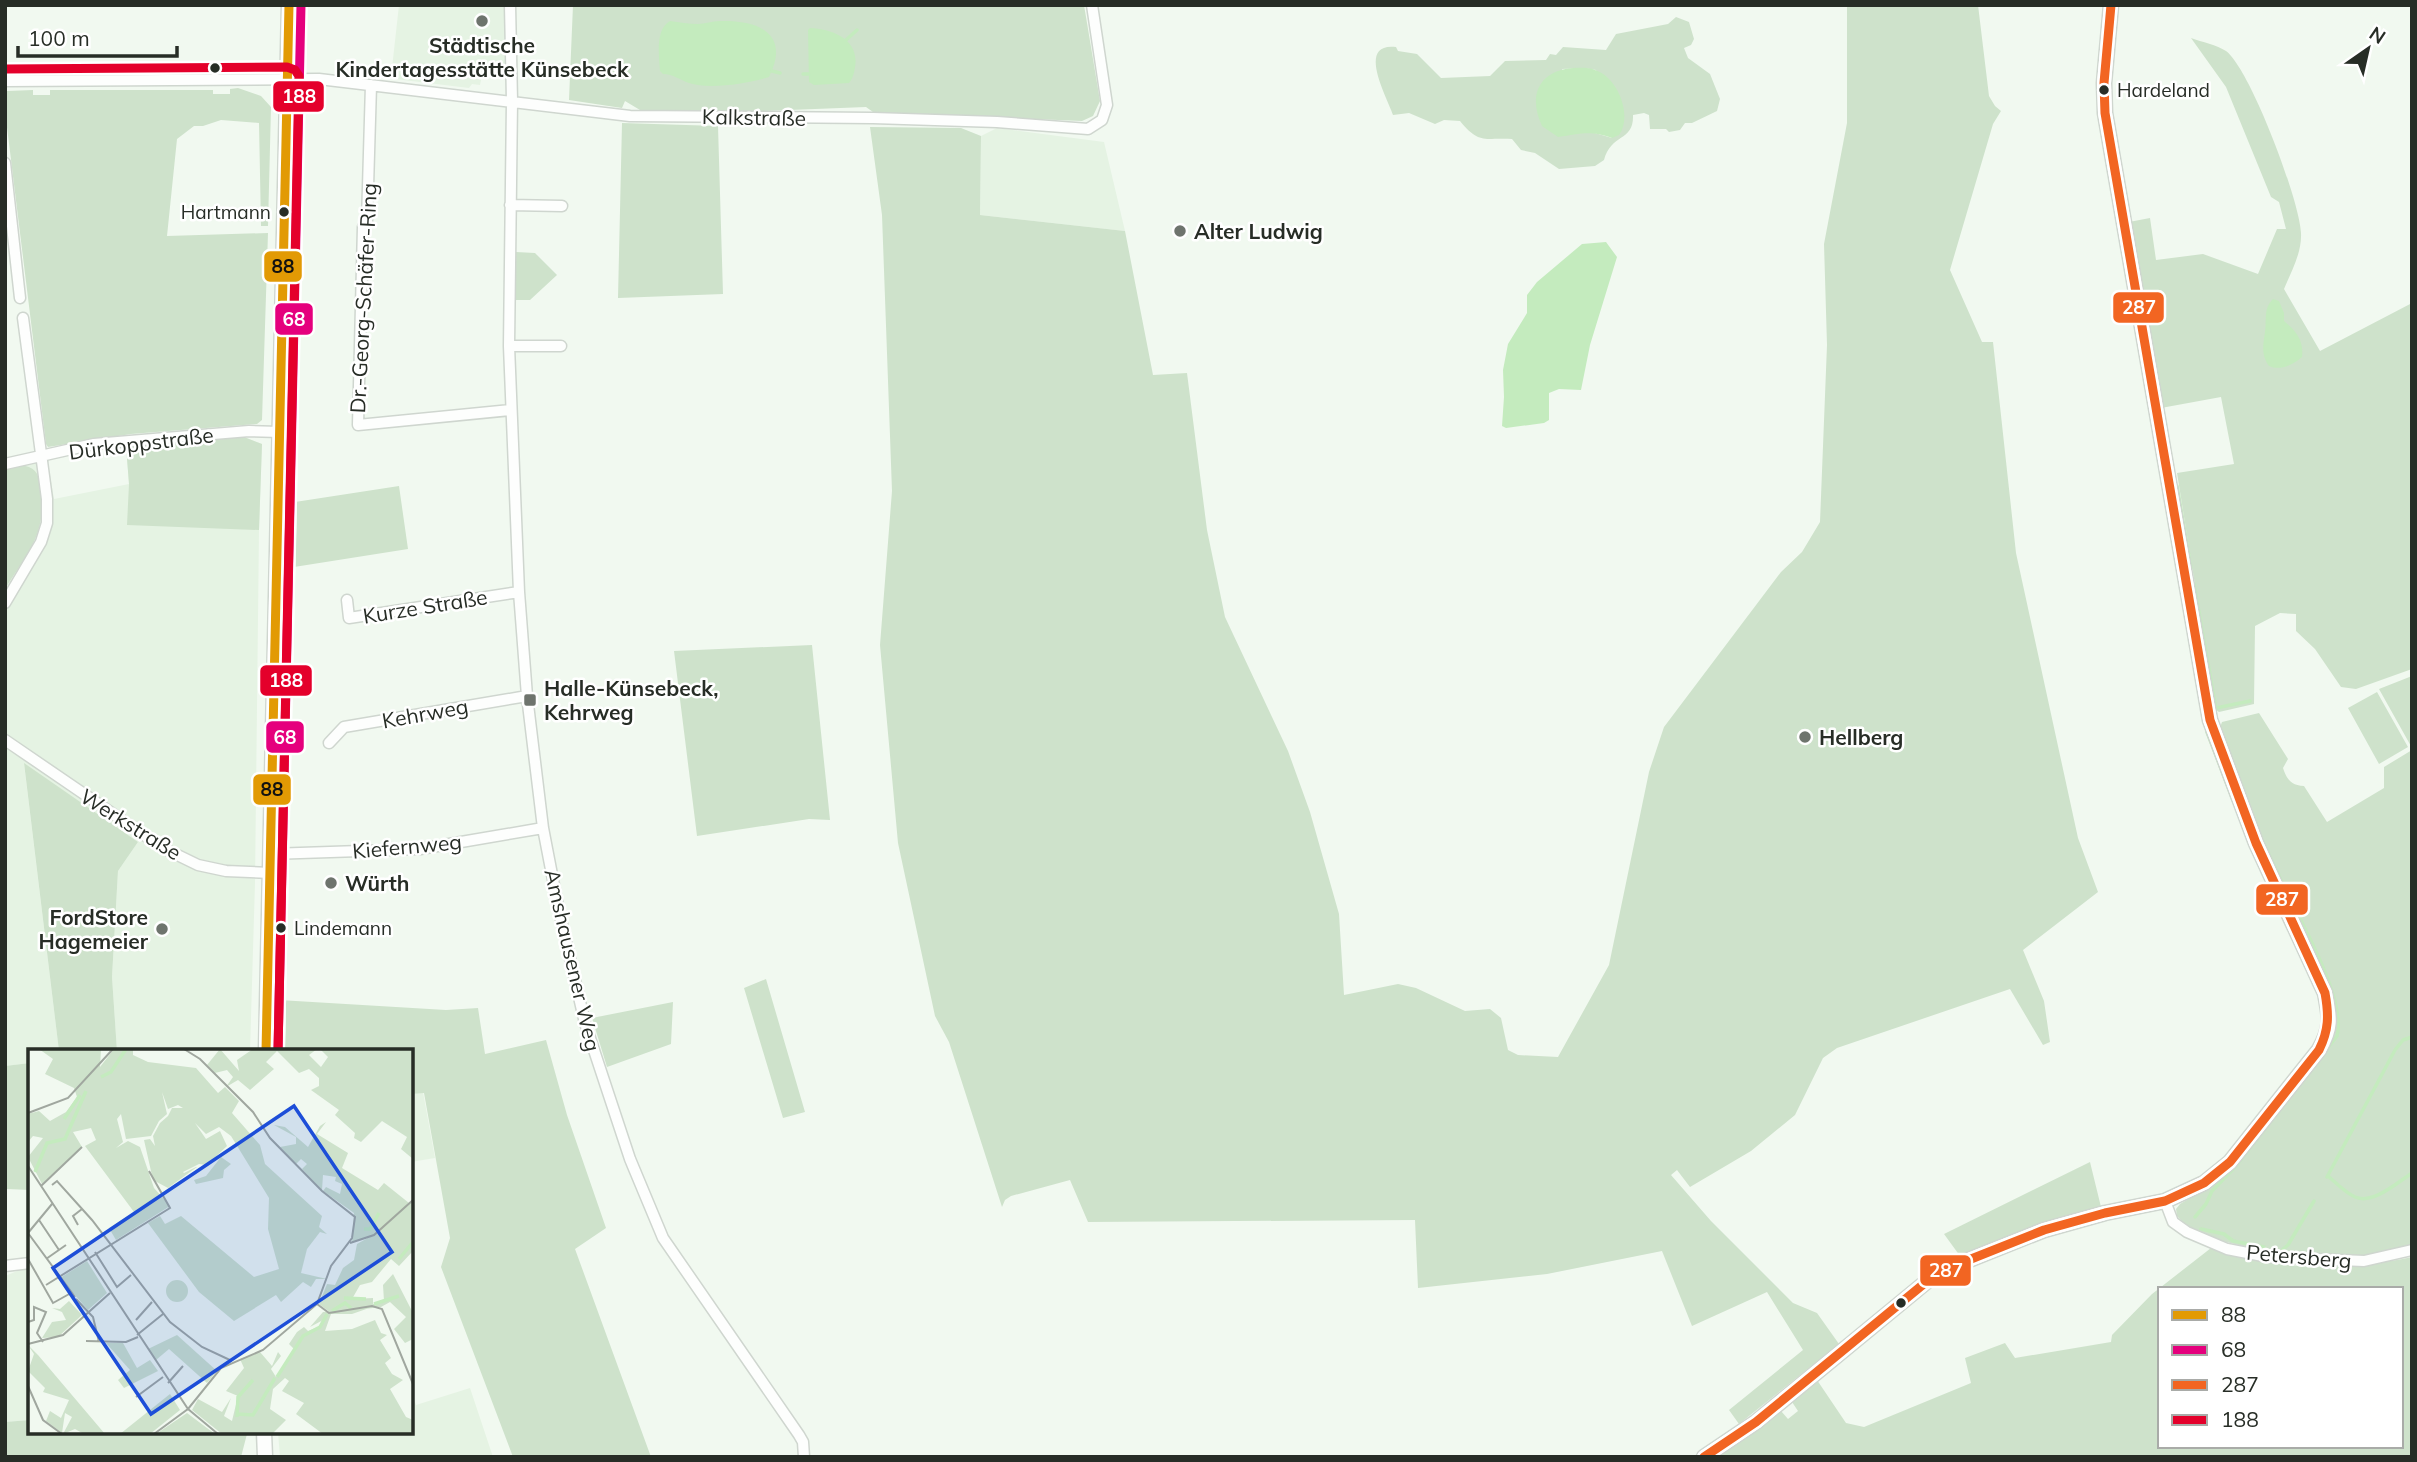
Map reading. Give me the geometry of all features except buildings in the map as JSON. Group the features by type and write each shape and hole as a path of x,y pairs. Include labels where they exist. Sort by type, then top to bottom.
{"street":[{"path":"267,1049 289,5"},
{"path":"510,5 511,410"},
{"name":"Kalkstraße","path":"5,81 319,79 630,116 997,122 1088,129 1102,120 1107,105 1092,5"},
{"path":"1704,1457 1756,1422 1931,1278 2043,1230 2105,1213 2165,1201 2204,1183 2230,1162 2319,1050 2327,1035 2330,1018 2325,993 2256,843 2210,720 2105,113 2104,83 2110,5"},
{"name":"Dr.-Georg-Schäfer-Ring","path":"371,85 368,221 363,227 358,425 511,410"},
{"path":"5,163 10,256 20,298"},
{"path":"510,205 562,206"},
{"path":"5,603 41,542 47,523 47,499 23,318"},
{"path":"509,346 561,346"},
{"name":"Amshausener Weg","path":"511,410 519,592 527,696 543,828 585,1023 634,1169 663,1238 799,1435 804,1457"},
{"name":"Dürkoppstraße","path":"5,464 94,444 249,431 279,432"},
{"name":"Kurze Straße","path":"347,600 349,618 519,592"},
{"name":"Kehrweg","path":"329,743 344,727 527,696"},
{"name":"Werkstraße","path":"5,740 163,848 198,865 226,872 270,873"},
{"name":"Kiefernweg","path":"270,854 420,849 543,828"},
{"name":"Petersberg","path":"2165,1201 2173,1222 2187,1232 2227,1249 2268,1257 2364,1261 2412,1251"},
{"path":"5,1266 28,1263"},
{"path":"264,1434 265,1457"}],"shaded area":[{"path":"399,5 506,5 506,79 482,75 480,85 472,84 469,88 387,78 389,68 392,68"},
{"path":"573,5 1084,5 1100,101 1093,116 1082,121 873,112 866,107 764,111 640,110 625,101 622,108 569,100"},
{"path":"1847,5 1978,5 1989,96 2001,111 1993,124 1950,270 1982,342 1993,342 2016,553 2078,838 2098,892 2023,950 2044,1001 2050,1042 2043,1045 2010,989 1837,1048 1823,1058 1795,1115 1751,1151 1690,1187 1677,1170 1671,1175 1711,1221 1793,1303 1817,1313 1839,1344 1739,1424 1729,1410 1803,1350 1767,1292 1692,1326 1662,1251 1547,1274 1418,1288 1415,1220 1088,1222 1070,1180 1011,1196 1005,1200 1002,1207 949,1042 935,1016 898,843 880,645 892,491 882,215 870,127 961,128 981,136 980,215 1125,231 1153,375 1187,373 1207,530 1225,617 1288,751 1310,812 1339,914 1344,995 1398,984 1416,988 1465,1011 1490,1009 1501,1018 1508,1050 1518,1055 1558,1057 1609,965 1649,772 1664,727 1781,572 1802,552 1820,522 1827,345 1824,244 1847,123"},
{"path":"1676,17 1689,22 1694,39 1691,45 1684,48 1688,58 1710,74 1720,99 1717,111 1692,123 1685,123 1680,130 1669,132 1666,129 1650,129 1649,115 1633,115 1630,130 1612,145 1604,160 1595,166 1559,169 1535,153 1521,150 1512,139 1477,137 1460,121 1444,120 1435,124 1409,113 1393,115 1377,73 1378,53 1384,48 1396,47 1398,51 1417,54 1441,78 1490,76 1505,61 1546,60 1550,54 1556,55 1563,47 1606,50 1616,34 1668,24","holes":["1562,69 1596,70 1612,138 1583,132"]},
{"path":"670,21 698,24 734,21 747,23 767,32 776,50 769,77 708,86 663,74 660,71 659,43 662,30"},
{"path":"810,28 836,34 849,43 855,58 855,67 849,83 814,85 809,82"},
{"path":"2191,38 2226,51 2236,63 2248,83 2272,138 2292,194 2301,233 2298,255 2284,289 2320,351 2412,303 2412,669 2356,689 2341,687 2315,649 2296,631 2296,614 2280,613 2255,626 2254,704 2219,712 2215,709 2177,473 2234,464 2221,397 2161,408 2129,222 2150,218 2156,260 2203,254 2258,274 2277,229 2286,229 2279,202 2271,197 2226,87"},
{"path":"1573,68 1595,70 1610,80 1624,108 1623,127 1619,135 1612,138 1591,133 1558,137 1542,126 1536,105 1539,87 1551,74"},
{"path":"238,88 261,96 271,107 268,226 261,226 259,123 221,120 194,126 177,139 167,236 268,233 262,420 257,424 131,434 48,447 5,94 7,91 33,90 33,95 50,95 50,90 213,90 213,94 230,94 230,89"},
{"path":"622,123 718,126 723,294 618,298"},
{"path":"997,128 1104,142 1125,231 980,215 981,136"},
{"path":"1606,242 1617,257 1590,345 1581,390 1559,389 1549,393 1549,420 1544,423 1506,428 1502,426 1503,370 1508,344 1527,313 1527,295 1537,282 1582,244"},
{"path":"516,252 535,253 557,275 530,300 516,300"},
{"path":"2273,299 2279,301 2284,321 2295,332 2302,346 2302,357 2291,365 2282,367 2269,366 2264,354 2267,310"},
{"path":"244,437 262,444 250,1049 117,1049 112,977 118,871 138,842 24,764 59,1049 28,1049 28,1063 5,1066 5,589 36,540 20,465 50,458 48,463 54,499 129,484 126,446"},
{"path":"244,437 262,444 259,530 127,525 129,484 126,446"},
{"path":"20,465 32,469 39,477 41,517 39,530 29,552 5,589 5,469"},
{"path":"399,486 408,549 294,567 295,502"},
{"path":"812,645 830,820 809,819 697,836 674,651"},
{"path":"2412,676 2412,748 2379,689"},
{"path":"2377,692 2408,747 2379,764 2348,708"},
{"path":"2259,713 2288,759 2283,768 2288,779 2304,786 2327,822 2384,788 2384,767 2412,750 2412,1246 2366,1256 2268,1252 2226,1242 2188,1228 2177,1216 2176,1209 2180,1204 2207,1188 2235,1164 2325,1054 2334,1036 2336,1018 2330,991 2261,841 2219,730 2222,722"},
{"path":"24,763 138,842 118,871 112,977 117,1049 59,1049"},
{"path":"766,979 805,1112 783,1118 744,988"},
{"path":"279,1000 446,1010 478,1008 485,1054 546,1040 567,1115 606,1228 575,1249 651,1457 513,1457 441,1267 450,1238 424,1093 413,1094 413,1049 280,1049"},
{"path":"673,1002 671,1044 607,1067 592,1018"},
{"path":"28,1063 28,1190 7,1189 5,1066"},
{"path":"423,1092 435,1158 413,1162 413,1094"},
{"path":"2090,1162 2101,1207 2040,1223 1960,1256 1944,1234"},
{"path":"2211,1248 2235,1256 2285,1265 2362,1265 2412,1257 2412,1457 1717,1457 1781,1411 1788,1419 1798,1411 1792,1402 1817,1380 1846,1423 1864,1427 1971,1383 1965,1358 2005,1343 2015,1358 2111,1342 2112,1335 2158,1289 2158,1448 2403,1448 2403,1287 2161,1287"},
{"path":"28,1267 28,1420 5,1422 5,1276"},
{"path":"470,1388 493,1457 280,1457 278,1434 413,1434 413,1397 416,1405"},
{"path":"28,1420 28,1434 247,1434 241,1457 5,1457 5,1422"}],"waterway":[{"path":"846,40 857,30"},
{"path":"772,71 780,73"},
{"path":"803,74 809,74"},
{"path":"2177,486 2191,568"},
{"path":"2194,584 2216,709"},
{"path":"2216,708 2250,701"},
{"path":"2207,732 2233,800"},
{"path":"2262,840 2282,882"},
{"path":"2195,1217 2212,1191 2236,1166 2337,1036 2336,1004 2330,985 2290,898"},
{"path":"2327,1177 2395,1050 2403,1040 2412,1037"},
{"path":"2328,1176 2348,1193 2362,1199 2385,1191 2412,1173"},
{"path":"2283,1249 2314,1201"},
{"path":"2201,1229 2224,1234 2233,1241 2264,1247"}],"transit line":[{"name":"88","path":"266,1049 289,5"},
{"name":"68","path":"278,1049 301,5"},
{"name":"287","path":"1704,1457 1756,1422 1931,1278 2044,1230 2105,1213 2165,1201 2204,1183 2230,1162 2319,1050 2325,1036 2325,993 2256,843 2210,720 2105,113 2104,83 2111,5"},
{"name":"188","path":"5,69 287,67 295,70 299,76 278,1049"}],"place":[{"name":"Städtische Kindertagesstätte Künsebeck","path":"482,21"},
{"name":"Hardeland","path":"2104,90"},
{"name":"Hartmann","path":"284,212"},
{"name":"Alter Ludwig","path":"1180,231"},
{"name":"Halle-Künsebeck, Kehrweg","path":"530,700"},
{"name":"Hellberg","path":"1805,737"},
{"name":"Würth","path":"331,883"},
{"name":"Lindemann","path":"281,928"},
{"name":"FordStore Hagemeier","path":"162,929"}]}
